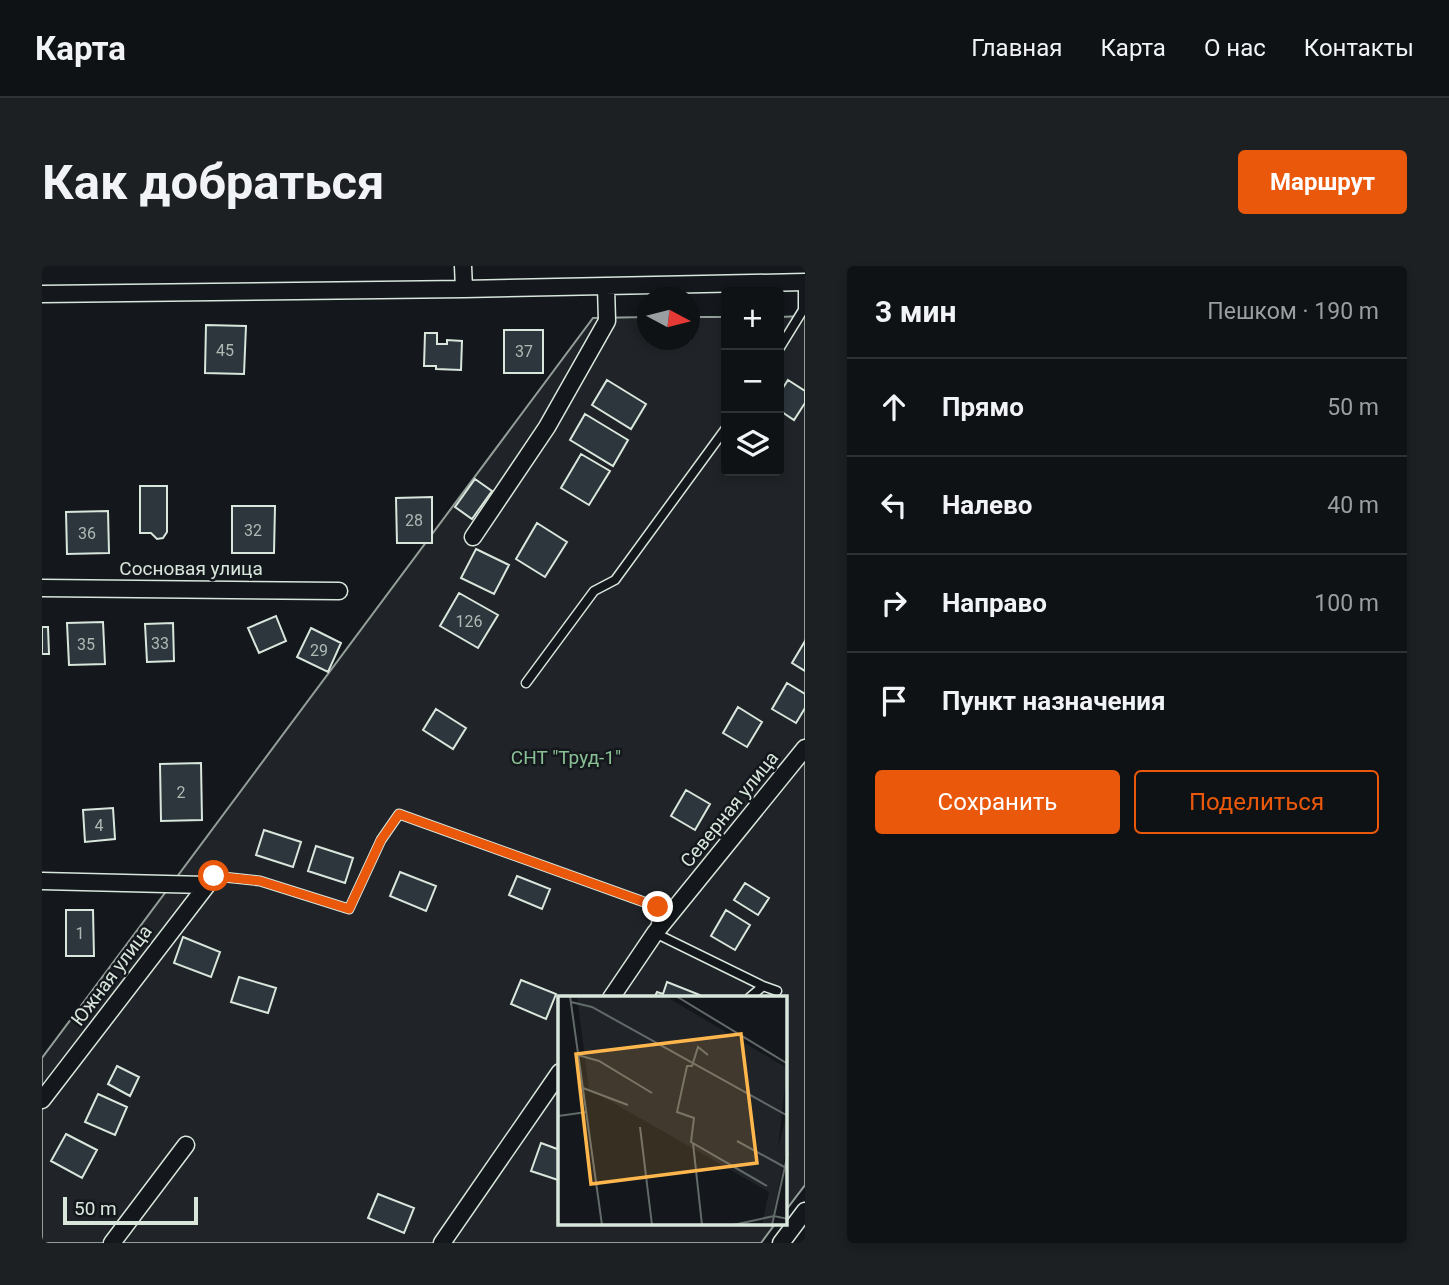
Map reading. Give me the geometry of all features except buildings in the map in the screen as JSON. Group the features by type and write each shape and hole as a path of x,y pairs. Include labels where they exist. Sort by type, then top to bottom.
{"street":[{"path":"463,266 464,289"},
{"path":"42,294 804,282"},
{"path":"473,537 547,428 607,321 606,287"},
{"name":"Сосновая улица","path":"42,588 339,591"},
{"name":"Северная улица","path":"612,996 655,933 805,748"},
{"path":"42,881 210,880"},
{"name":"Южная улица","path":"42,1100 210,880"},
{"path":"442,1243 558,1075"},
{"path":"112,1243 186,1145"},
{"path":"781,1243 805,1212"}],"lane":[{"path":"784,341 803,310 804,282"},
{"path":"526,683 594,591 615,580 721,435"},
{"path":"210,880 260,881 349,909 381,840 399,814 658,907 655,933 763,986 777,990"},
{"path":"751,996 763,986"}],"green space":[{"name":"СНТ \"Труд-1\"","path":"805,316 805,1185 788,1207 788,996 558,996 558,1226 774,1226 761,1243 42,1243 42,1058 593,318 637,317 637,350 700,350 700,317 721,317 721,476 784,476 784,317"}],"route":[{"path":"214,876 260,881 349,909 381,840 399,814 658,907"}]}
